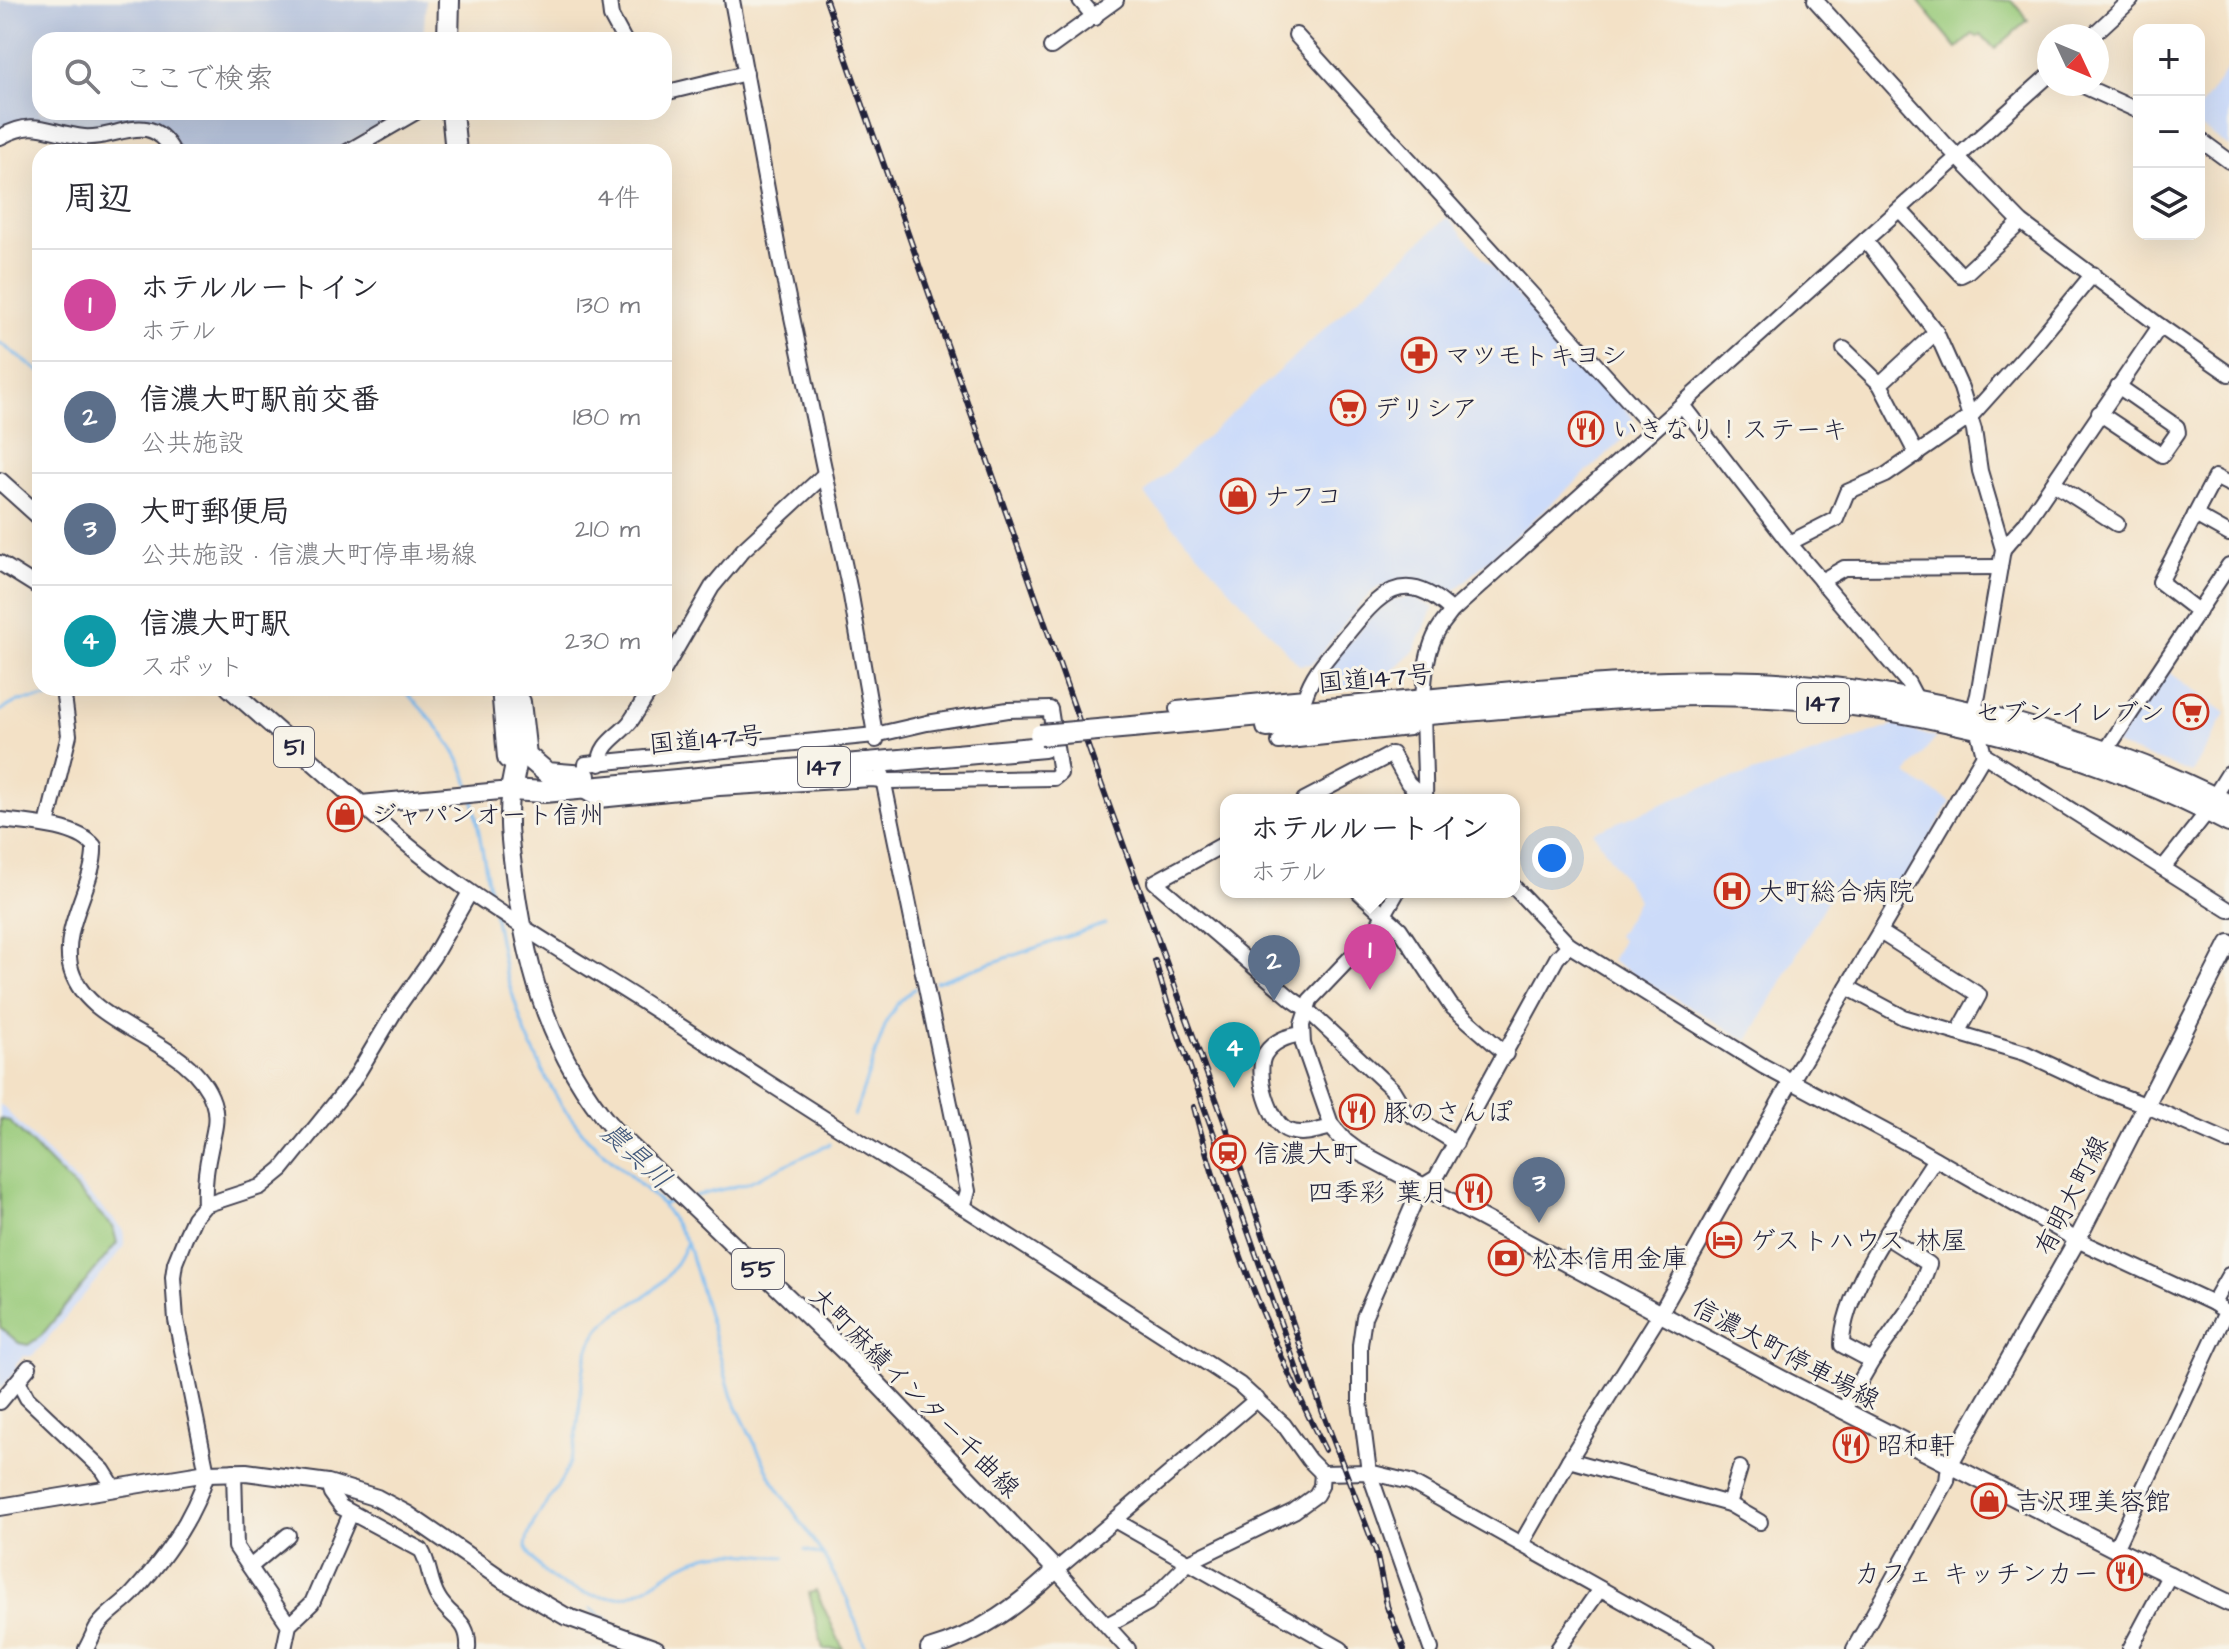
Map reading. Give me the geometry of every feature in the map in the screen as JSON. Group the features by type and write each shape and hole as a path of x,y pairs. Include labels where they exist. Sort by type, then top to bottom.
{"highway":[{"path":"436,32 437,0"},
{"path":"448,32 449,0"},
{"path":"440,120 443,144"},
{"path":"453,120 455,144"},
{"name":"国道147号","path":"511,790 544,792 590,776 1424,708 1705,695 1918,710 1975,720 2105,752 2217,805 2229,822"},
{"name":"147","path":"510,696 511,790"},
{"name":"147","path":"515,696 520,702 526,755 547,773 590,776"},
{"name":"国道147号","path":"1975,720 2217,805"}],"main road":[{"path":"0,481 32,510"},
{"name":"51","path":"238,696 361,804"},
{"path":"361,804 511,790"},
{"name":"大町麻績インター千曲線","path":"511,790 508,830 517,925 560,1051 596,1110 633,1150 873,1379 1056,1570"},
{"name":"有明大町線","path":"1949,1465 2077,1240 2229,943"},
{"name":"信濃大町停車場線","path":"1332,1127 1357,1151 1660,1314 1949,1465 2229,1603"},
{"path":"0,1507 234,1471 328,1483 377,1498 407,1514 503,1580 565,1616 656,1649"},
{"path":"929,1649 964,1644 1056,1570"}],"street":[{"path":"609,0 611,16 620,32"},
{"path":"732,0 781,265 851,596 876,737"},
{"path":"1080,0 1095,18"},
{"path":"1051,47 1116,0"},
{"path":"1815,0 2021,222 2229,374"},
{"path":"2105,24 2131,0"},
{"path":"1296,35 1654,429"},
{"path":"672,91 746,73"},
{"path":"1425,794 1424,708 1431,648 1452,611 2037,86"},
{"path":"2106,96 2133,108"},
{"path":"361,144 402,120"},
{"path":"0,137 31,126 86,137 116,131 145,130 156,132 168,144"},
{"path":"2205,143 2229,161"},
{"path":"1900,210 1961,275 2021,222"},
{"path":"1865,240 1936,332 1970,417 1980,471 2003,549 1975,720 1984,755 2229,910"},
{"path":"1789,543 1836,519 1847,492 1886,475 1970,417 2093,274"},
{"path":"2003,549 2025,524 2160,326"},
{"path":"1880,384 1936,332"},
{"path":"1844,349 1880,384 1917,455"},
{"path":"2099,413 2162,455 2178,432 2177,427 2118,386"},
{"path":"1682,405 1789,543 1908,683 1918,710"},
{"path":"672,656 712,587 743,550 825,474"},
{"path":"2199,612 2160,582 2215,477 2229,484"},
{"path":"2053,483 2117,524"},
{"path":"2195,515 2229,534"},
{"path":"0,563 32,583"},
{"path":"2105,752 2229,565"},
{"path":"1821,581 1844,568 2000,567"},
{"path":"1177,709 1305,697 1310,681 1364,612 1394,589 1423,590 1435,595 1452,611"},
{"path":"47,825 69,735 64,696"},
{"path":"590,776 876,737 927,723 1008,710 1050,709 1060,773 1054,778 882,775 599,800 589,796 585,792 590,776 605,745 628,725 647,696"},
{"path":"1279,742 1409,728 1424,708"},
{"path":"1315,794 1392,754 1408,783 1419,794"},
{"path":"1521,1544 1660,1314 1984,755"},
{"path":"2163,868 2217,805 2229,773"},
{"path":"882,775 968,1191 963,1207"},
{"path":"361,804 408,847 475,898 618,986 1213,1367 1257,1399 1284,1425 1322,1473 1369,1472 1410,1482 1708,1649"},
{"path":"0,820 47,825 91,842 95,850 70,936 70,968 80,988 91,1000 120,1023 169,1049 209,1091 216,1118 207,1165 205,1205"},
{"path":"1220,846 1155,882 1305,1008 1392,1089 1406,1112 1456,1143"},
{"path":"1520,893 1569,945 1792,1082 2077,1240 2213,1303 2227,1313 2115,1549"},
{"path":"86,1649 98,1624 123,1604 150,1574 183,1528 207,1473 176,1320 173,1277 175,1263 194,1218 205,1205 260,1187 282,1169 353,1081 395,1011 475,898"},
{"path":"1366,898 1408,940 1451,1006 1506,1054"},
{"path":"1302,1034 1285,1037 1265,1053 1260,1076 1276,1121 1290,1132 1332,1127 1307,1057 1302,1034 1305,1008 1367,941 1394,898"},
{"path":"1880,932 1979,995 1958,1033"},
{"path":"1431,1649 1369,1472 1360,1402 1361,1332 1369,1303 1423,1186 1436,1178 1557,958 1569,945"},
{"path":"1847,987 1903,1017 2025,1053 2229,1142"},
{"path":"1872,1361 1842,1345 1842,1327 1885,1236 1935,1159"},
{"path":"1843,1411 1872,1361 1916,1299 1929,1264 1885,1236"},
{"path":"2213,1303 2229,1275"},
{"path":"0,1402 29,1367"},
{"path":"18,1381 27,1398 103,1470 111,1488"},
{"path":"1128,1649 1056,1570 1257,1399"},
{"path":"1569,1460 1729,1504 1760,1522"},
{"path":"1854,1649 1947,1481 1949,1465"},
{"path":"1729,1504 1740,1468"},
{"path":"234,1471 236,1547 289,1625"},
{"path":"1107,1625 1148,1603 1189,1562 1294,1511 1316,1495 1321,1486 1322,1473"},
{"path":"328,1483 335,1501 351,1513 421,1550 436,1594 464,1624 468,1633 468,1649"},
{"path":"284,1649 289,1625 312,1603 351,1513"},
{"path":"1116,1521 1341,1649"},
{"path":"250,1567 288,1535"},
{"path":"2130,1649 2170,1574"},
{"path":"1558,1649 1600,1589"}],"shaded area":[{"path":"0,0 426,0 424,32 32,32 32,120 387,120 346,144 174,144 160,126 144,122 79,130 27,120 0,133"},
{"path":"2229,66 2229,147 2205,130 2205,100"},
{"path":"1447,217 1590,370 1632,417 1637,427 1455,590 1446,593 1426,582 1412,581 1375,589 1315,661 1299,665 1144,494"},
{"path":"1413,597 1434,607 1414,651 1376,686 1317,689 1316,683 1373,615 1393,600"},
{"path":"2165,669 2226,713 2192,773 2115,745"},
{"name":"大町総合病院","path":"1895,725 1936,738 1908,776 1951,802 1888,908 1838,881 1748,1041 1611,961 1622,940 1617,936 1638,900 1593,832 1701,788 1796,760"},
{"path":"0,1104 123,1229 125,1246 33,1356 23,1356 16,1364 16,1370 0,1390"}],"green space":[{"path":"2011,0 2028,20 1995,49 1981,34 1977,37 1973,34 1957,48 1919,2"},
{"path":"0,1119 9,1121 113,1227 117,1243 41,1336 28,1345 19,1343 0,1327"},
{"path":"816,1591 843,1649 823,1649 809,1593"}],"waterway":[{"name":"農具川","path":"0,343 32,366"},
{"name":"農具川","path":"409,696 451,746 470,788"},
{"path":"0,711 18,701 58,697"},
{"name":"農具川","path":"473,799 491,898"},
{"name":"農具川","path":"494,913 505,972 525,1032 546,1078 562,1106 587,1138 662,1204 687,1242 732,1397 773,1481 824,1556 847,1599 866,1649"},
{"path":"936,982 1105,924"},
{"path":"854,1116 887,1020 898,1003 915,988"},
{"path":"695,1196 745,1184 830,1144"},
{"path":"662,1204 674,1201"},
{"path":"687,1242 666,1278 647,1295 608,1320 590,1345 582,1379 577,1433 568,1467 537,1517 526,1547 540,1568 559,1583 598,1596 616,1597 632,1594 705,1556 735,1553 785,1557"},
{"path":"805,1550 824,1556"},
{"path":"591,1609 609,1621"},
{"path":"614,1643 627,1649"}],"railway":[{"path":"826,0 1102,786 1235,1151 1323,1413 1376,1551 1388,1610"},
{"path":"1155,961 1302,1384"},
{"path":"1194,1107 1250,1282 1325,1450"},
{"path":"1385,1601 1404,1649"}],"place":[{"name":"マツモトキヨシ","path":"1419,355"},
{"name":"デリシア","path":"1348,408"},
{"name":"いきなり！ステーキ","path":"1586,429"},
{"name":"ナフコ","path":"1238,496"},
{"name":"セブン-イレブン","path":"2191,712"},
{"name":"ジャパンオート信州","path":"345,814"},
{"name":"大町総合病院","path":"1732,891"},
{"name":"ホテルルートイン","path":"1370,990"},
{"name":"信濃大町駅前交番","path":"1274,1001"},
{"name":"信濃大町駅","path":"1234,1088"},
{"name":"豚のさんぽ","path":"1357,1112"},
{"name":"信濃大町","path":"1228,1153"},
{"name":"四季彩 葉月","path":"1474,1192"},
{"name":"大町郵便局","path":"1539,1223"},
{"name":"ゲストハウス 林屋","path":"1724,1240"},
{"name":"松本信用金庫","path":"1506,1258"},
{"name":"昭和軒","path":"1851,1445"},
{"name":"吉沢理美容館","path":"1989,1501"},
{"name":"カフェ キッチンカー","path":"2125,1573"}]}
